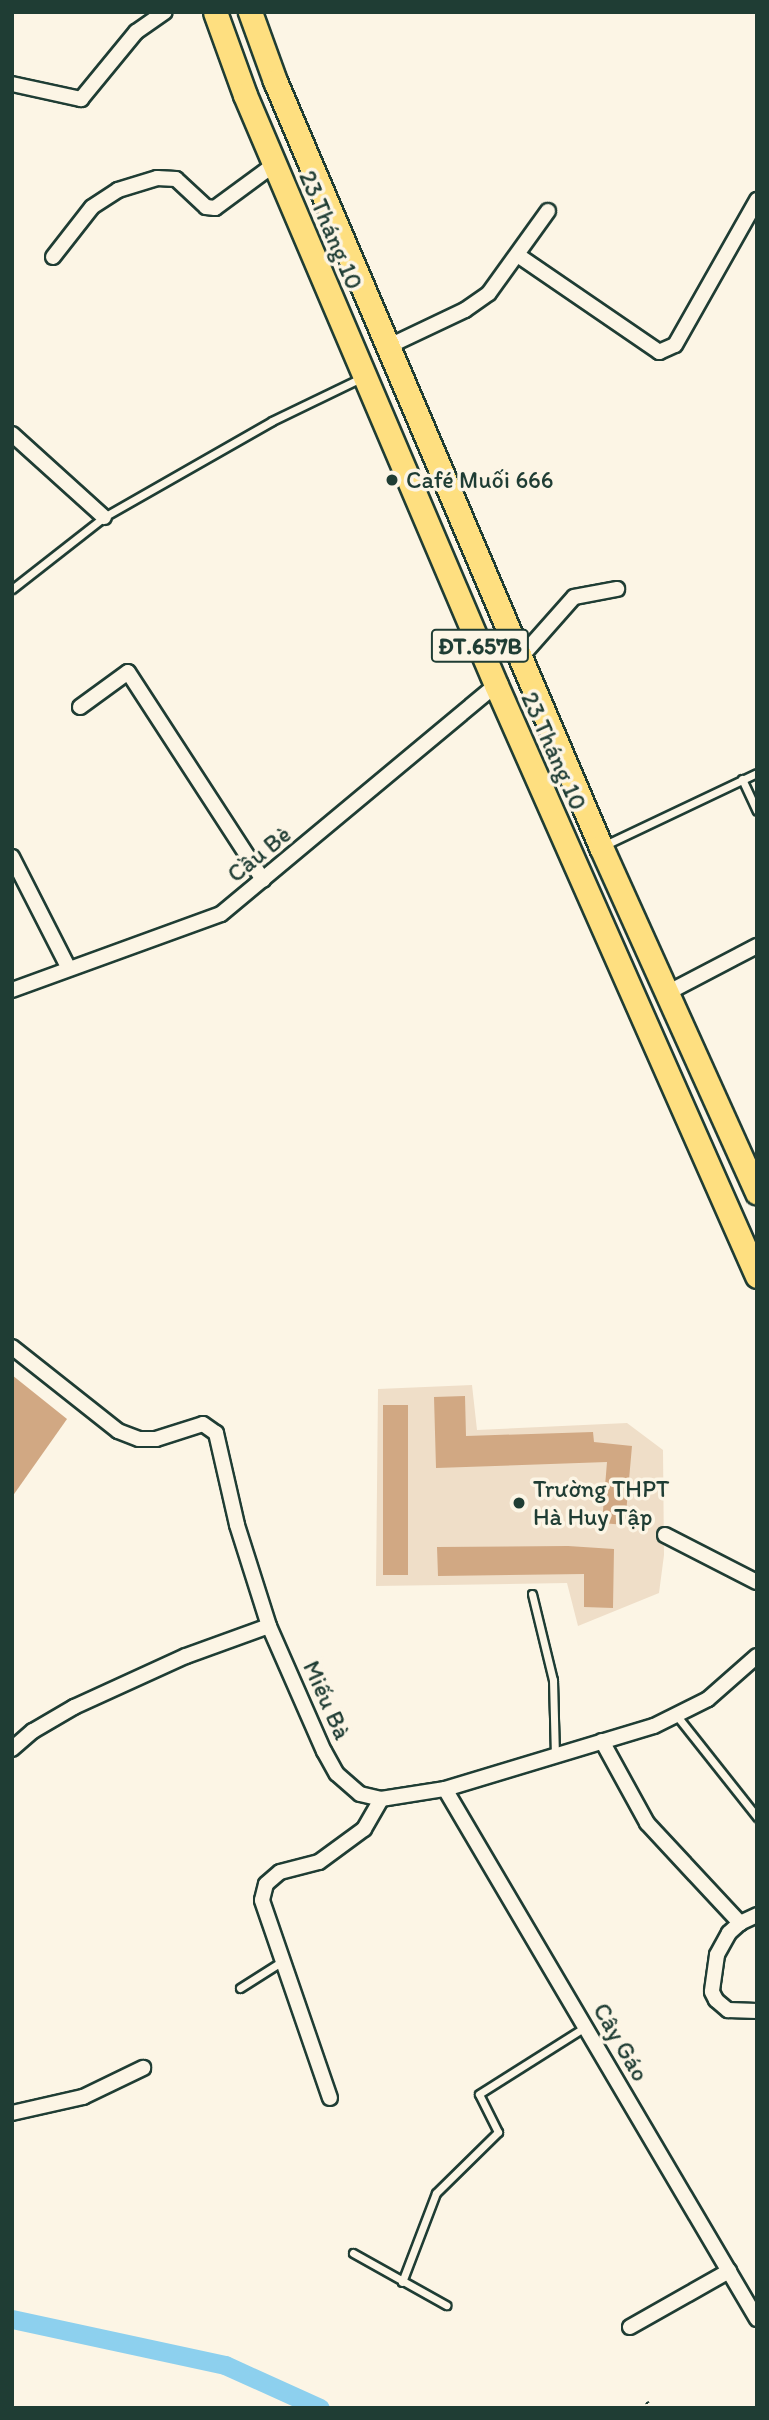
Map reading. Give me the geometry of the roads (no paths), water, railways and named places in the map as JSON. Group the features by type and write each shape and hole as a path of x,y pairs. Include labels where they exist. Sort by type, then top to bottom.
{"main road":[{"name":"23 Tháng 10","path":"215,12 275,164 496,685 757,1276"},
{"name":"23 Tháng 10","path":"250,12 387,347 520,659 601,847 757,1192"},
{"path":"496,685 520,659"}],"street":[{"path":"12,84 81,99 136,32 165,12"},
{"path":"53,257 92,207 118,190 157,178 176,179 206,207 215,208 275,164"},
{"path":"519,256 659,352 675,345 757,200"},
{"path":"387,347 476,304 519,256 548,211"},
{"path":"12,435 104,517"},
{"path":"520,659 574,597 617,589"},
{"path":"80,707 128,672 263,880"},
{"name":"Cầu Bè","path":"12,990 68,967 221,914 496,685"},
{"path":"12,857 68,967"},
{"path":"667,993 757,946"},
{"name":"Miếu Bà","path":"12,1347 97,1416 139,1439 156,1439 203,1424 212,1427 221,1443 229,1492 269,1626 337,1774 360,1794 381,1799"},
{"path":"664,1535 757,1582"},
{"path":"12,1749 33,1731 74,1707 186,1656 269,1626"},
{"path":"330,2098 281,1962 262,1900 266,1884 280,1872 319,1862 364,1829 381,1799 445,1789 677,1716 708,1699 757,1656"},
{"path":"602,1741 647,1823 740,1923"},
{"name":"Cây Gáo","path":"445,1789 756,2314"},
{"path":"757,1915 740,1923 729,1933 717,1955 712,1992 728,2010 757,2011"},
{"path":"12,2113 83,2098 144,2068"},
{"path":"630,2327 729,2271"}],"lane":[{"path":"12,589 104,517 272,421 365,377"},
{"path":"601,847 757,773"},
{"path":"742,779 757,811"},
{"path":"531,1594 553,1680 555,1754"},
{"path":"677,1716 757,1817"},
{"path":"240,1988 281,1962"},
{"path":"402,2282 436,2193 498,2132 480,2094 585,2027"},
{"path":"353,2253 446,2305"}],"waterway":[{"path":"12,2319 225,2365 320,2408"}],"place":[{"name":"Café Muối 666","path":"392,480"},
{"name":"Trường THPT Hà Huy Tập","path":"519,1503"}]}
